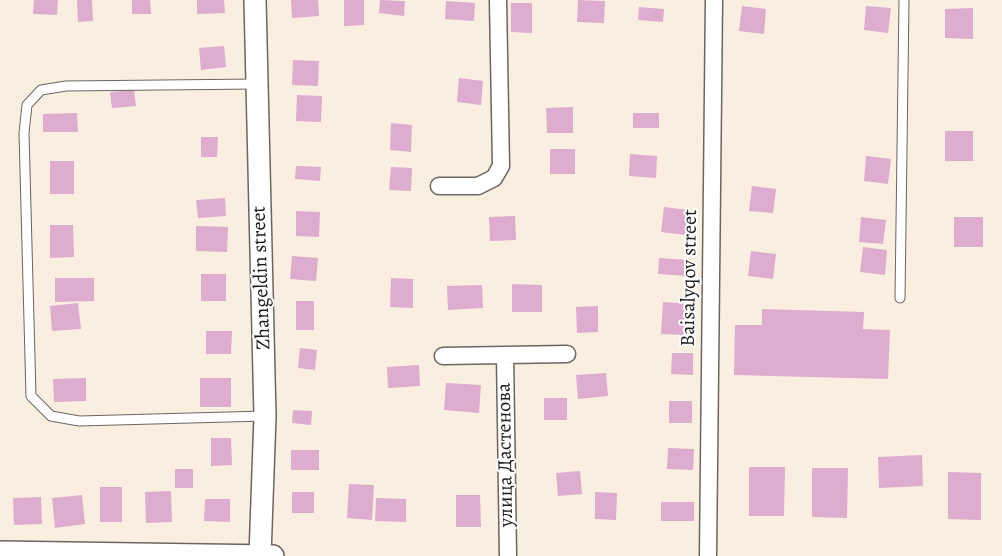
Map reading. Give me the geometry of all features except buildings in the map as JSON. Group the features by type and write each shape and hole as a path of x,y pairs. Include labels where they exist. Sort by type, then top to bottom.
{"street":[{"name":"Zhangeldin street","path":"254,0 265,416 260,556"},
{"path":"439,186 478,186 494,178 501,166 498,0"},
{"name":"Baisalyqov street","path":"708,556 714,0"},
{"name":"улица Дастенова","path":"504,354 508,556"},
{"name":"улица Дастенова","path":"443,356 567,354"},
{"path":"0,552 274,556"}],"lane":[{"path":"900,298 904,0"},
{"path":"256,84 66,86 41,90 27,105 24,133 30,396 51,416 79,421 265,416"}]}
